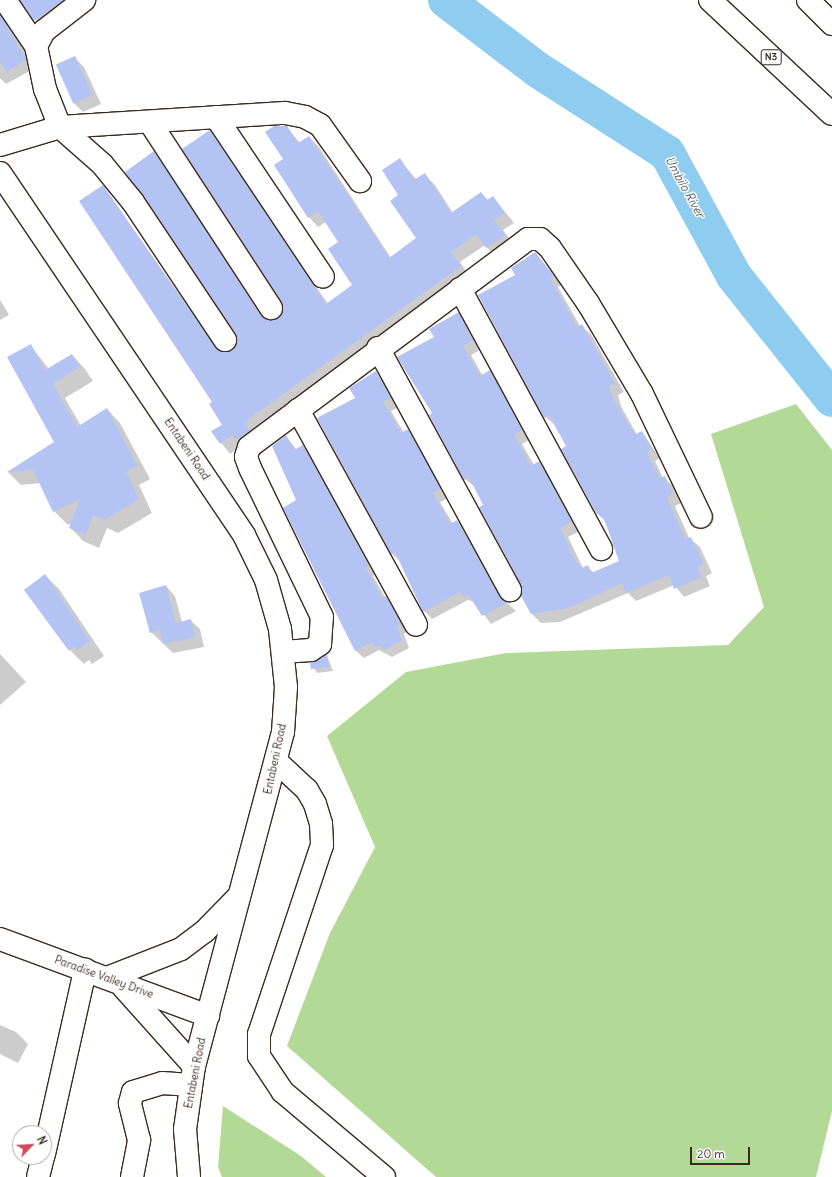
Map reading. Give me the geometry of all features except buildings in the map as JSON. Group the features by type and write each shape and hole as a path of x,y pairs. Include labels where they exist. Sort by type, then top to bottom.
{"main road":[{"path":"5,0 36,46 45,89 60,127 102,164 133,202 225,340"},
{"name":"N3","path":"710,0 832,114"},
{"path":"808,0 832,24"},
{"path":"36,46 44,31 79,1"},
{"path":"0,145 60,127 151,124 216,117 285,113 305,117 320,125 360,181"},
{"path":"216,117 323,277"},
{"path":"151,124 271,308"},
{"name":"Entabeni Road","path":"0,173 244,535 266,580 283,652 286,687 277,762 193,1075 185,1129 190,1177"},
{"path":"283,652 311,650 320,644 322,617 246,457 248,447 378,348 528,239 540,239 550,248 642,394 700,517"},
{"path":"460,289 601,548"},
{"path":"378,348 510,590"},
{"path":"298,410 416,625"},
{"path":"277,762 307,790 315,804 321,824 322,845 259,1034 259,1056 283,1092 384,1177"},
{"path":"132,1177 139,1140 130,1103 133,1092 193,1075 114,981 181,949 205,931 241,894"},
{"name":"Paradise Valley Drive","path":"0,939 208,1016"},
{"path":"50,1125 84,970"},
{"path":"38,1177 41,1165"}],"green space":[{"path":"796,404 832,450 832,1111 816,1177 436,1177 287,1046 330,933 375,847 327,736 406,672 506,653 728,645 764,607 711,434"},
{"path":"223,1106 301,1156 326,1177 222,1177 218,1167"}],"waterway":[{"name":"Umbilo River","path":"446,0 538,70 667,153 734,276 832,399"}]}
